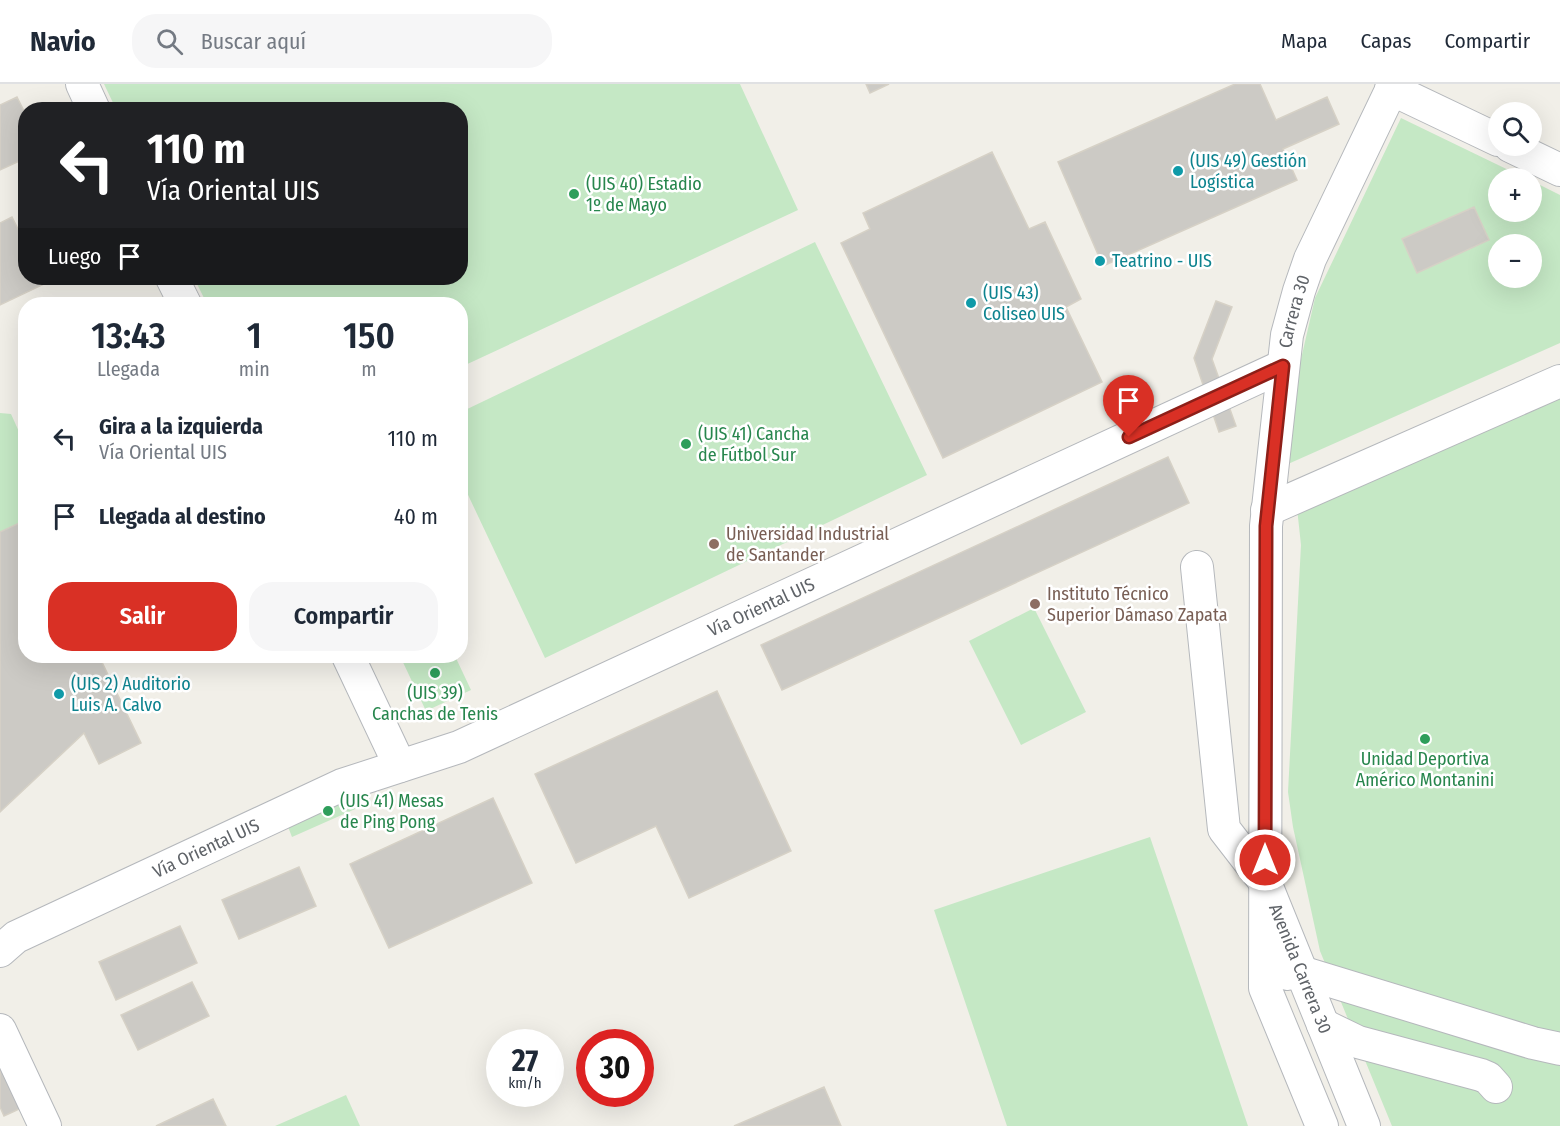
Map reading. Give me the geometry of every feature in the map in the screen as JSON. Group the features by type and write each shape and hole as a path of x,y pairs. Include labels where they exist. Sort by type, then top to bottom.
{"street":[{"path":"82,84 90,102"},
{"path":"1392,86 1488,135"},
{"name":"Carrera 30","path":"1265,882 1267,510 1289,326 1310,260 1392,86"},
{"path":"1531,156 1560,170"},
{"name":"Vía Oriental UIS","path":"8,944 342,785 459,747 1283,366"},
{"path":"1267,510 1560,381"},
{"path":"1197,567 1224,829 1265,882"},
{"path":"351,663 400,766"},
{"name":"Avenida Carrera 30","path":"1265,882 1360,1118"},
{"name":"Avenida Carrera 30","path":"1265,882 1265,988 1322,1126"},
{"path":"1265,988 1281,975 1301,972 1533,1043 1560,1049"},
{"path":"1323,1025 1358,1042 1481,1075 1488,1078 1496,1087"},
{"path":"0,1030 45,1126"},
{"path":"1360,1118 1385,1126"}],"green space":[{"name":"(UIS 40) Estadio 1º de Mayo","path":"104,84 740,84 798,210 468,364 468,297 204,297 198,285 468,285 468,102 113,102"},
{"path":"1401,118 1504,168 1488,168 1488,222 1542,222 1542,186 1560,195 1560,343 1288,464 1299,368 1315,298"},
{"name":"(UIS 41) Cancha de Fútbol Sur","path":"815,242 927,475 545,658 468,495 468,409"},
{"name":"Unidad Deportiva Américo Montanini","path":"1560,390 1560,1126 1392,1126 1320,951 1293,827 1288,792 1301,545 1297,508"},
{"path":"0,413 11,414 18,430 18,523 0,532"},
{"path":"1034,608 1086,712 1021,745 969,641"},
{"name":"(UIS 39) Canchas de Tenis","path":"403,663 458,663 471,690 426,711"},
{"name":"(UIS 41) Mesas de Ping Pong","path":"363,784 371,802 292,837 285,819"},
{"path":"1150,837 1248,1126 1007,1126 934,910"},
{"path":"346,1095 360,1126 275,1126"}],"building":[{"path":"866,84 889,84 870,93"},
{"name":"(UIS 49) Gestión Logística","path":"1235,84 1260,84 1276,120 1327,97 1339,124 1283,149 1297,180 1103,266 1058,162"},
{"path":"17,97 20,102 18,162 0,170 0,105"},
{"name":"(UIS 43) Coliseo UIS","path":"992,152 1029,229 1045,222 1081,299 1066,307 1102,382 943,458 841,243 870,229 863,213"},
{"path":"1474,207 1488,240 1417,273 1402,239"},
{"path":"12,217 18,229 18,285 42,285 0,305 0,223"},
{"path":"1216,301 1232,307 1212,359 1236,426 1219,432 1194,358"},
{"path":"1168,457 1189,503 782,690 761,645"},
{"name":"(UIS 2) Auditorio Luis A. Calvo","path":"18,524 18,663 102,663 141,743 99,764 84,733 0,812 0,532"},
{"path":"717,691 791,851 689,898 656,826 576,863 535,774"},
{"path":"493,798 532,883 389,948 350,864"},
{"path":"299,867 316,906 239,939 222,900"},
{"path":"180,926 197,963 116,1000 99,962"},
{"path":"192,982 209,1016 138,1050 121,1015"},
{"path":"0,1058 28,1105 4,1116 0,1107"},
{"path":"824,1087 841,1126 734,1126"},
{"path":"213,1099 226,1126 156,1126"}],"place":[{"name":"(UIS 49) Gestión Logística","path":"1178,171"},
{"name":"(UIS 40) Estadio 1º de Mayo","path":"574,194"},
{"name":"Teatrino - UIS","path":"1100,261"},
{"name":"(UIS 43) Coliseo UIS","path":"971,303"},
{"name":"(UIS 41) Cancha de Fútbol Sur","path":"686,444"},
{"name":"Universidad Industrial de Santander","path":"714,544"},
{"name":"Instituto Técnico Superior Dámaso Zapata","path":"1035,604"},
{"name":"(UIS 39) Canchas de Tenis","path":"435,673"},
{"name":"(UIS 2) Auditorio Luis A. Calvo","path":"59,694"},
{"name":"Unidad Deportiva Américo Montanini","path":"1425,739"},
{"name":"(UIS 41) Mesas de Ping Pong","path":"328,811"}],"route":[{"path":"1129,437 1283,366 1266,526 1265,860"}]}
